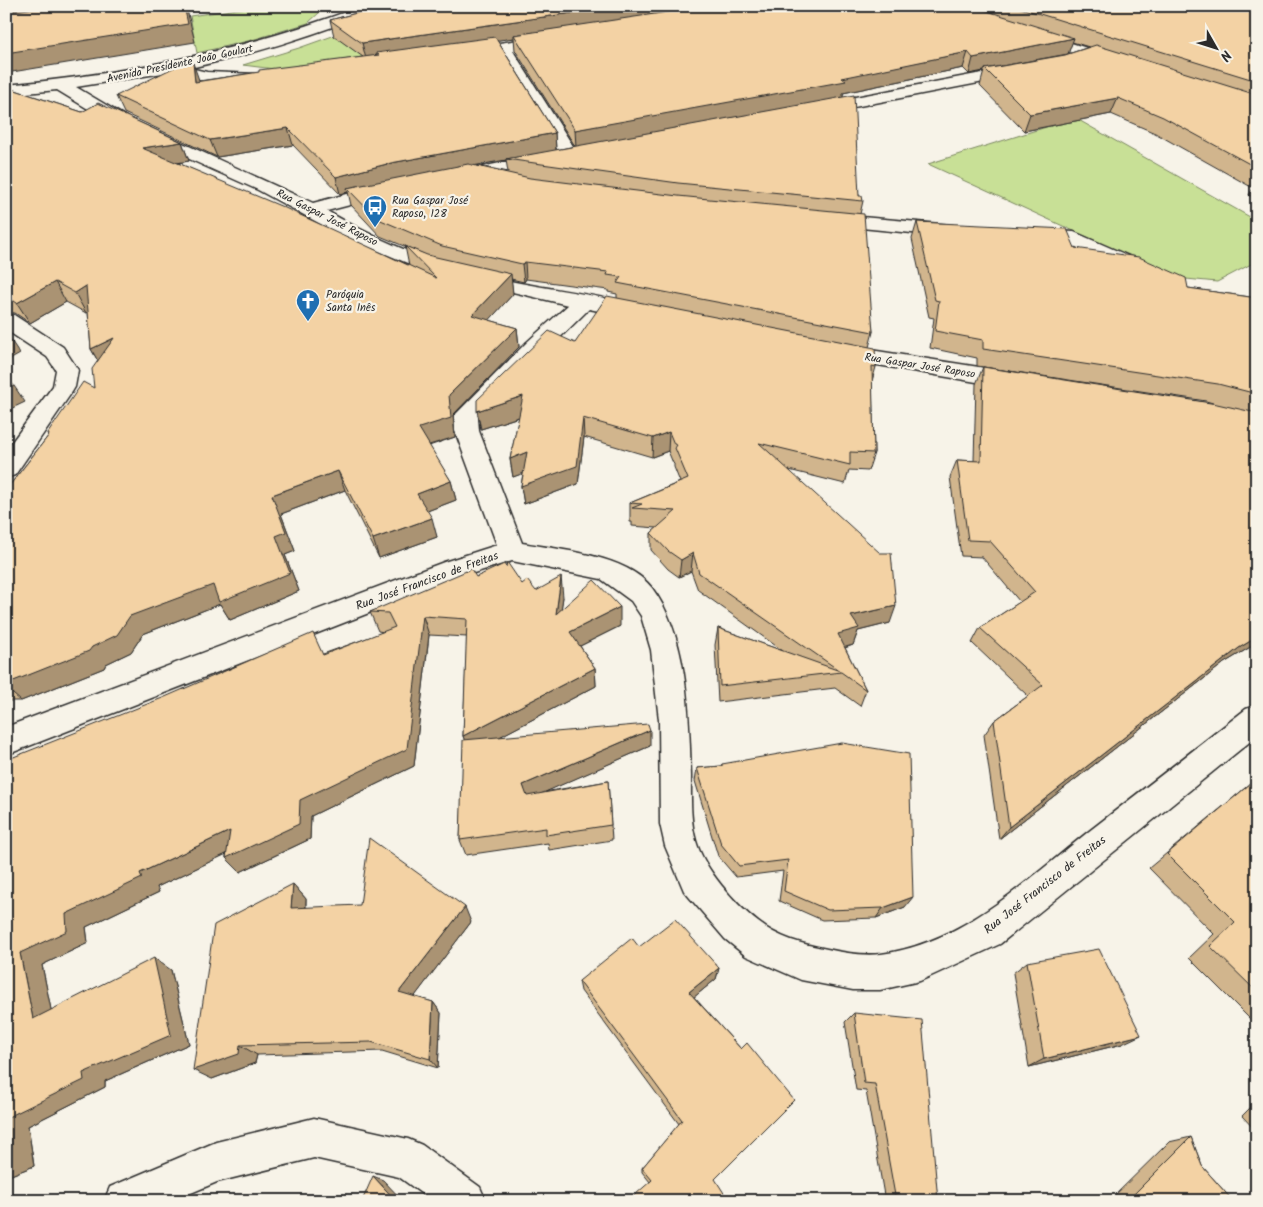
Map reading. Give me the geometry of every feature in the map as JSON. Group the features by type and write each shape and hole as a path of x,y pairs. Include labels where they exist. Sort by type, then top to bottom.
{"street":[{"path":"333,6 338,13 339,21"},
{"name":"Avenida Presidente João Goulart","path":"6,90 62,86 222,58 339,21 376,6"},
{"path":"1017,31 1128,66"},
{"path":"454,54 571,37"},
{"path":"504,47 568,154"},
{"path":"1059,64 1092,54"},
{"path":"172,68 207,77 239,80 272,78"},
{"path":"797,112 1037,68"},
{"name":"Rua Gaspar José Raposo","path":"62,86 122,122 311,208 348,231 438,269 534,292 654,315"},
{"path":"444,179 588,151"},
{"path":"472,174 516,184"},
{"path":"311,208 405,186"},
{"path":"814,218 912,229 973,232"},
{"path":"1026,236 1067,236 1159,277"},
{"path":"512,551 468,431 466,416 535,347 585,301"},
{"path":"6,320 55,352 67,370 64,387 10,461"},
{"name":"Rua Gaspar José Raposo","path":"820,348 879,360 1039,384"},
{"name":"Rua José Francisco de Freitas","path":"6,740 453,569 512,551 608,570 641,594 654,614 665,650 674,720 676,824 681,846 696,879 737,927 758,944 801,962 853,972 880,972 920,963 988,932 1257,718"},
{"path":"124,1201 216,1162 314,1138 408,1159 466,1201"}],"green space":[{"path":"258,6 313,6 320,12 308,23 252,40 197,53 190,16"},
{"path":"355,28 370,61 274,69 243,65 299,48"},
{"path":"1075,118 1257,221 1257,261 1217,282 1176,278 928,164"}],"building":[{"path":"52,6 184,6 188,24 6,53 6,12"},
{"path":"383,6 621,6 362,43 330,20"},
{"path":"708,6 971,6 1074,38 973,58 968,52 842,78 846,81 575,130 514,35"},
{"path":"1014,6 1257,6 1257,81"},
{"path":"495,37 555,133 391,163 336,177 288,128 210,140 116,96 185,62 193,63 195,82 259,72 259,70 379,55 376,53"},
{"path":"1096,45 1257,95 1257,168 1163,117 1118,98 1030,114 985,69 1065,55"},
{"path":"6,87 82,112 98,103 182,142 142,148 283,207 436,278 405,246 427,255 511,274 472,315 517,328 449,395 451,418 419,428 451,481 417,494 432,518 373,539 338,471 272,495 286,532 276,536 290,573 219,602 213,585 130,616 117,635 92,647 89,651 6,684 6,490 49,435 48,433 83,382 94,388 92,369 114,338 91,349 86,286 75,293 55,282 17,303 6,296"},
{"path":"854,95 859,196 862,196 863,201 678,183 506,159"},
{"path":"468,164 530,178 678,196 864,214 873,332 617,283 621,277 607,275 608,272 525,262 522,264 442,246 376,218 347,188"},
{"path":"917,222 1067,229 1075,248 1139,257 1186,278 1188,288 1257,298 1257,394 1218,384 983,349 983,340 935,331 939,301 935,300"},
{"path":"607,296 875,348 876,367 872,366 874,453 850,452 850,465 759,443 880,553 891,553 896,606 851,616 859,628 838,634 866,690 841,672 720,686 718,628 840,671 699,573 693,553 681,560 668,551 651,533 676,511 632,508 642,504 630,503 688,479 675,448 677,445 674,444 669,432 653,438 583,418 577,466 521,486 527,452 510,459 523,396 477,411 477,400 549,331 575,343"},
{"path":"983,367 1217,404 1257,413 1257,637 1239,648 1009,827 994,721 1043,685 980,628 1035,592 990,541 968,540 957,460 981,461"},
{"path":"6,376 12,383 6,385"},
{"path":"507,562 522,584 527,580 536,591 561,577 556,614 594,580 620,607 570,632 595,668 463,736 467,619 423,616 407,749 300,800 299,824 226,858 230,831 140,873 142,878 66,914 67,931 20,953 33,1019 154,958 171,1035 83,1073 84,1080 6,1118 6,760 165,697 313,633 323,655 395,627 388,613 370,612 471,569 476,577 504,564 506,567"},
{"path":"648,724 650,730 523,785 527,796 608,781 611,825 546,835 546,828 460,840 463,740"},
{"path":"842,743 909,754 913,897 883,908 828,910 784,891 788,860 739,866 721,844 697,768 722,766 722,764"},
{"path":"1257,778 1257,992 1210,946 1235,922 1167,854"},
{"path":"369,838 465,907 399,992 433,1002 430,1059 371,1042 240,1045 239,1054 193,1070 214,925 293,884 291,908 360,905"},
{"path":"675,919 719,968 689,992 741,1049 747,1043 794,1100 715,1179 729,1201 628,1201 652,1180 642,1168 682,1120 579,981 632,938 639,947"},
{"path":"1099,949 1141,1035 1044,1059 1027,962"},
{"path":"854,1013 922,1020 938,1201 896,1201 875,1084 864,1083"},
{"path":"1191,1137 1202,1166 1233,1201 1127,1201"},
{"path":"6,1142 9,1161 6,1162"},
{"path":"373,1176 396,1201 362,1201"}],"place":[{"name":"Rua Gaspar José Raposo, 128","path":"375,228"},
{"name":"Paróquia Santa Inês","path":"308,322"}]}
